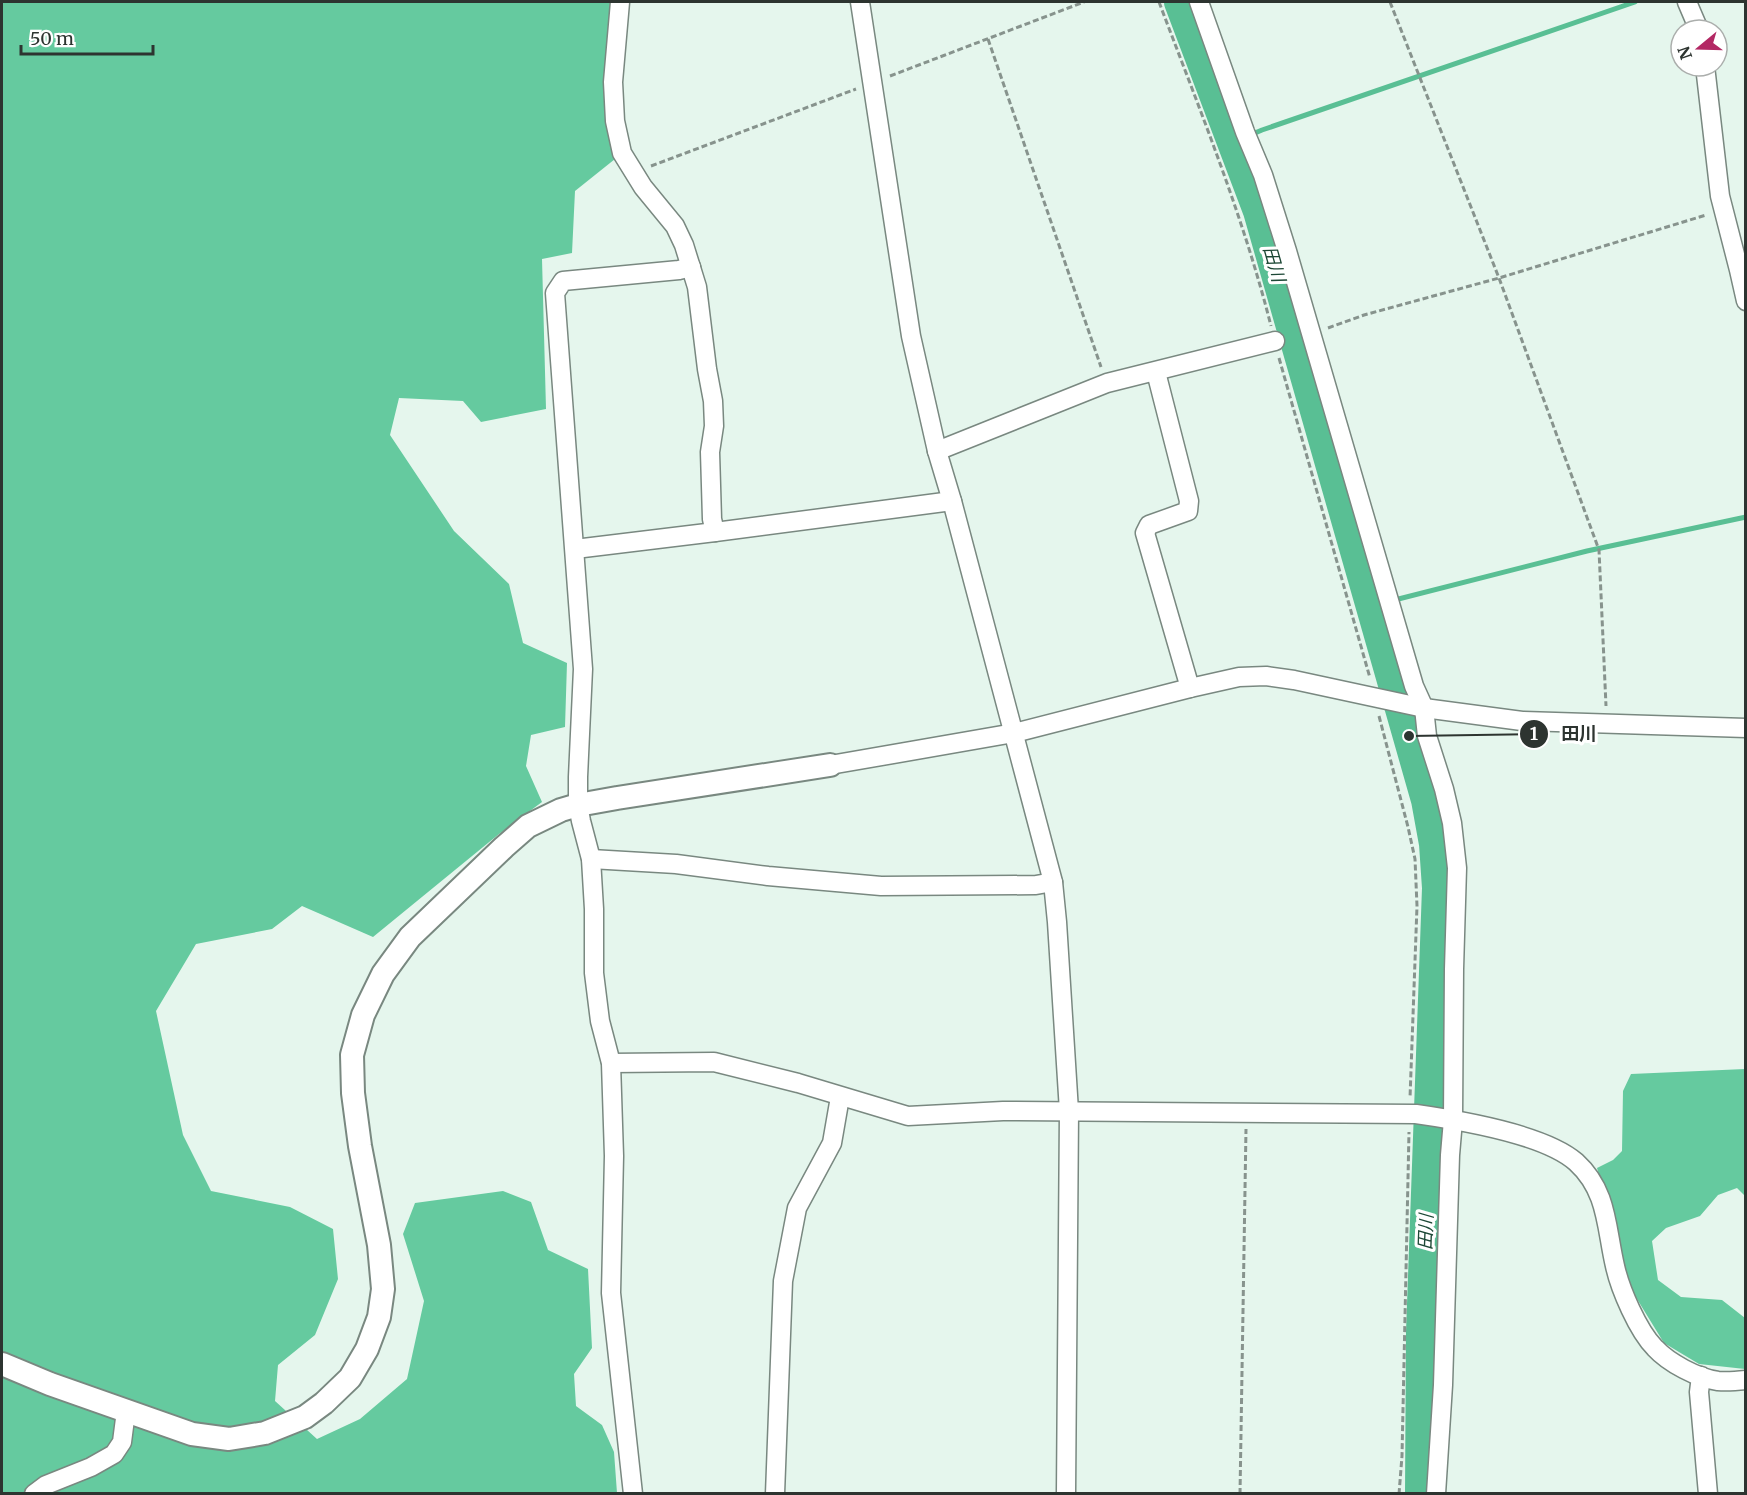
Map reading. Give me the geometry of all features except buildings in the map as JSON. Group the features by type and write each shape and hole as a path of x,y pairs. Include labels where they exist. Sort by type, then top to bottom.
{"street":[{"path":"620,2 613,81 615,122 622,153 643,187 675,226 698,287 707,369 713,400 714,426 710,452 712,519 715,532"},
{"path":"860,2 911,336 937,451 1053,882 1069,1111 1066,1494"},
{"path":"1199,2 1245,132 1263,175 1312,334 1452,823 1457,868 1443,1385 1436,1494"},
{"path":"1687,2 1694,18"},
{"path":"1706,78 1716,175 1746,301"},
{"path":"633,1494 611,1293 614,1156 611,1063 600,1021 594,973 591,859 578,805 583,669 555,293 563,282 691,267"},
{"path":"937,451 1107,383 1275,341"},
{"path":"1156,372 1190,501 1188,511 1149,525 1145,533 1190,688"},
{"path":"575,549 952,501"},
{"path":"2,1364 50,1384 192,1434 228,1439 265,1433 305,1417 324,1403 350,1378 367,1349 379,1317 383,1288 380,1245 360,1146 353,1093 352,1055 363,1014 383,974 410,937 528,826 561,810 578,805 1014,733 1239,677 1266,676 1294,680 1418,707 1522,721 1746,728"},
{"path":"591,859 676,864 768,876 880,886 1036,885 1053,882"},
{"path":"611,1063 714,1062 798,1083 908,1116 1003,1111 1413,1114 1449,1119 1513,1134 1550,1146 1575,1162 1596,1186 1604,1207 1615,1268 1632,1313 1654,1347 1677,1366 1701,1376 1718,1381 1746,1380"},
{"path":"775,1494 783,1281 797,1208 832,1143 840,1097"},
{"path":"1701,1376 1699,1392 1708,1494"},
{"path":"34,1494 46,1485 91,1467 114,1454 122,1442 126,1411"}],"path":[{"path":"1159,2 1215,150 1261,288 1289,396 1379,699 1414,859 1417,906 1413,1114 1399,1494"},
{"path":"1390,2 1499,279 1599,550 1606,723"},
{"path":"988,39 1107,383"},
{"path":"1312,334 1364,315 1499,279 1724,210"},
{"path":"1240,1494 1246,1112"}],"green space":[{"path":"2,2 610,2 607,71 620,155 575,191 572,253 542,259 546,409 481,422 463,401 399,398 390,435 454,531 509,584 523,643 567,663 565,727 531,735 526,766 542,802 499,834 373,937 302,906 272,929 196,944 156,1011 183,1135 211,1191 290,1207 333,1229 338,1279 315,1335 278,1365 275,1401 317,1439 360,1419 407,1379 424,1301 403,1234 415,1203 503,1191 531,1202 548,1250 588,1269 592,1348 574,1374 576,1406 602,1425 614,1452 617,1493 2,1494"},
{"path":"1745,1069 1745,1196 1737,1188 1718,1195 1700,1216 1666,1228 1652,1241 1658,1280 1681,1297 1722,1300 1745,1318 1745,1369 1699,1364 1664,1343 1629,1286 1597,1168 1613,1160 1622,1151 1623,1091 1631,1074"}],"waterway":[{"name":"田川","path":"1180,2 1259,211 1427,800 1435,844 1438,888 1422,1332 1421,1494"},
{"path":"1234,142 1262,130 1635,2"},
{"path":"1371,606 1587,551 1746,517"}],"place":[{"name":"田川","path":"1409,736"}]}
